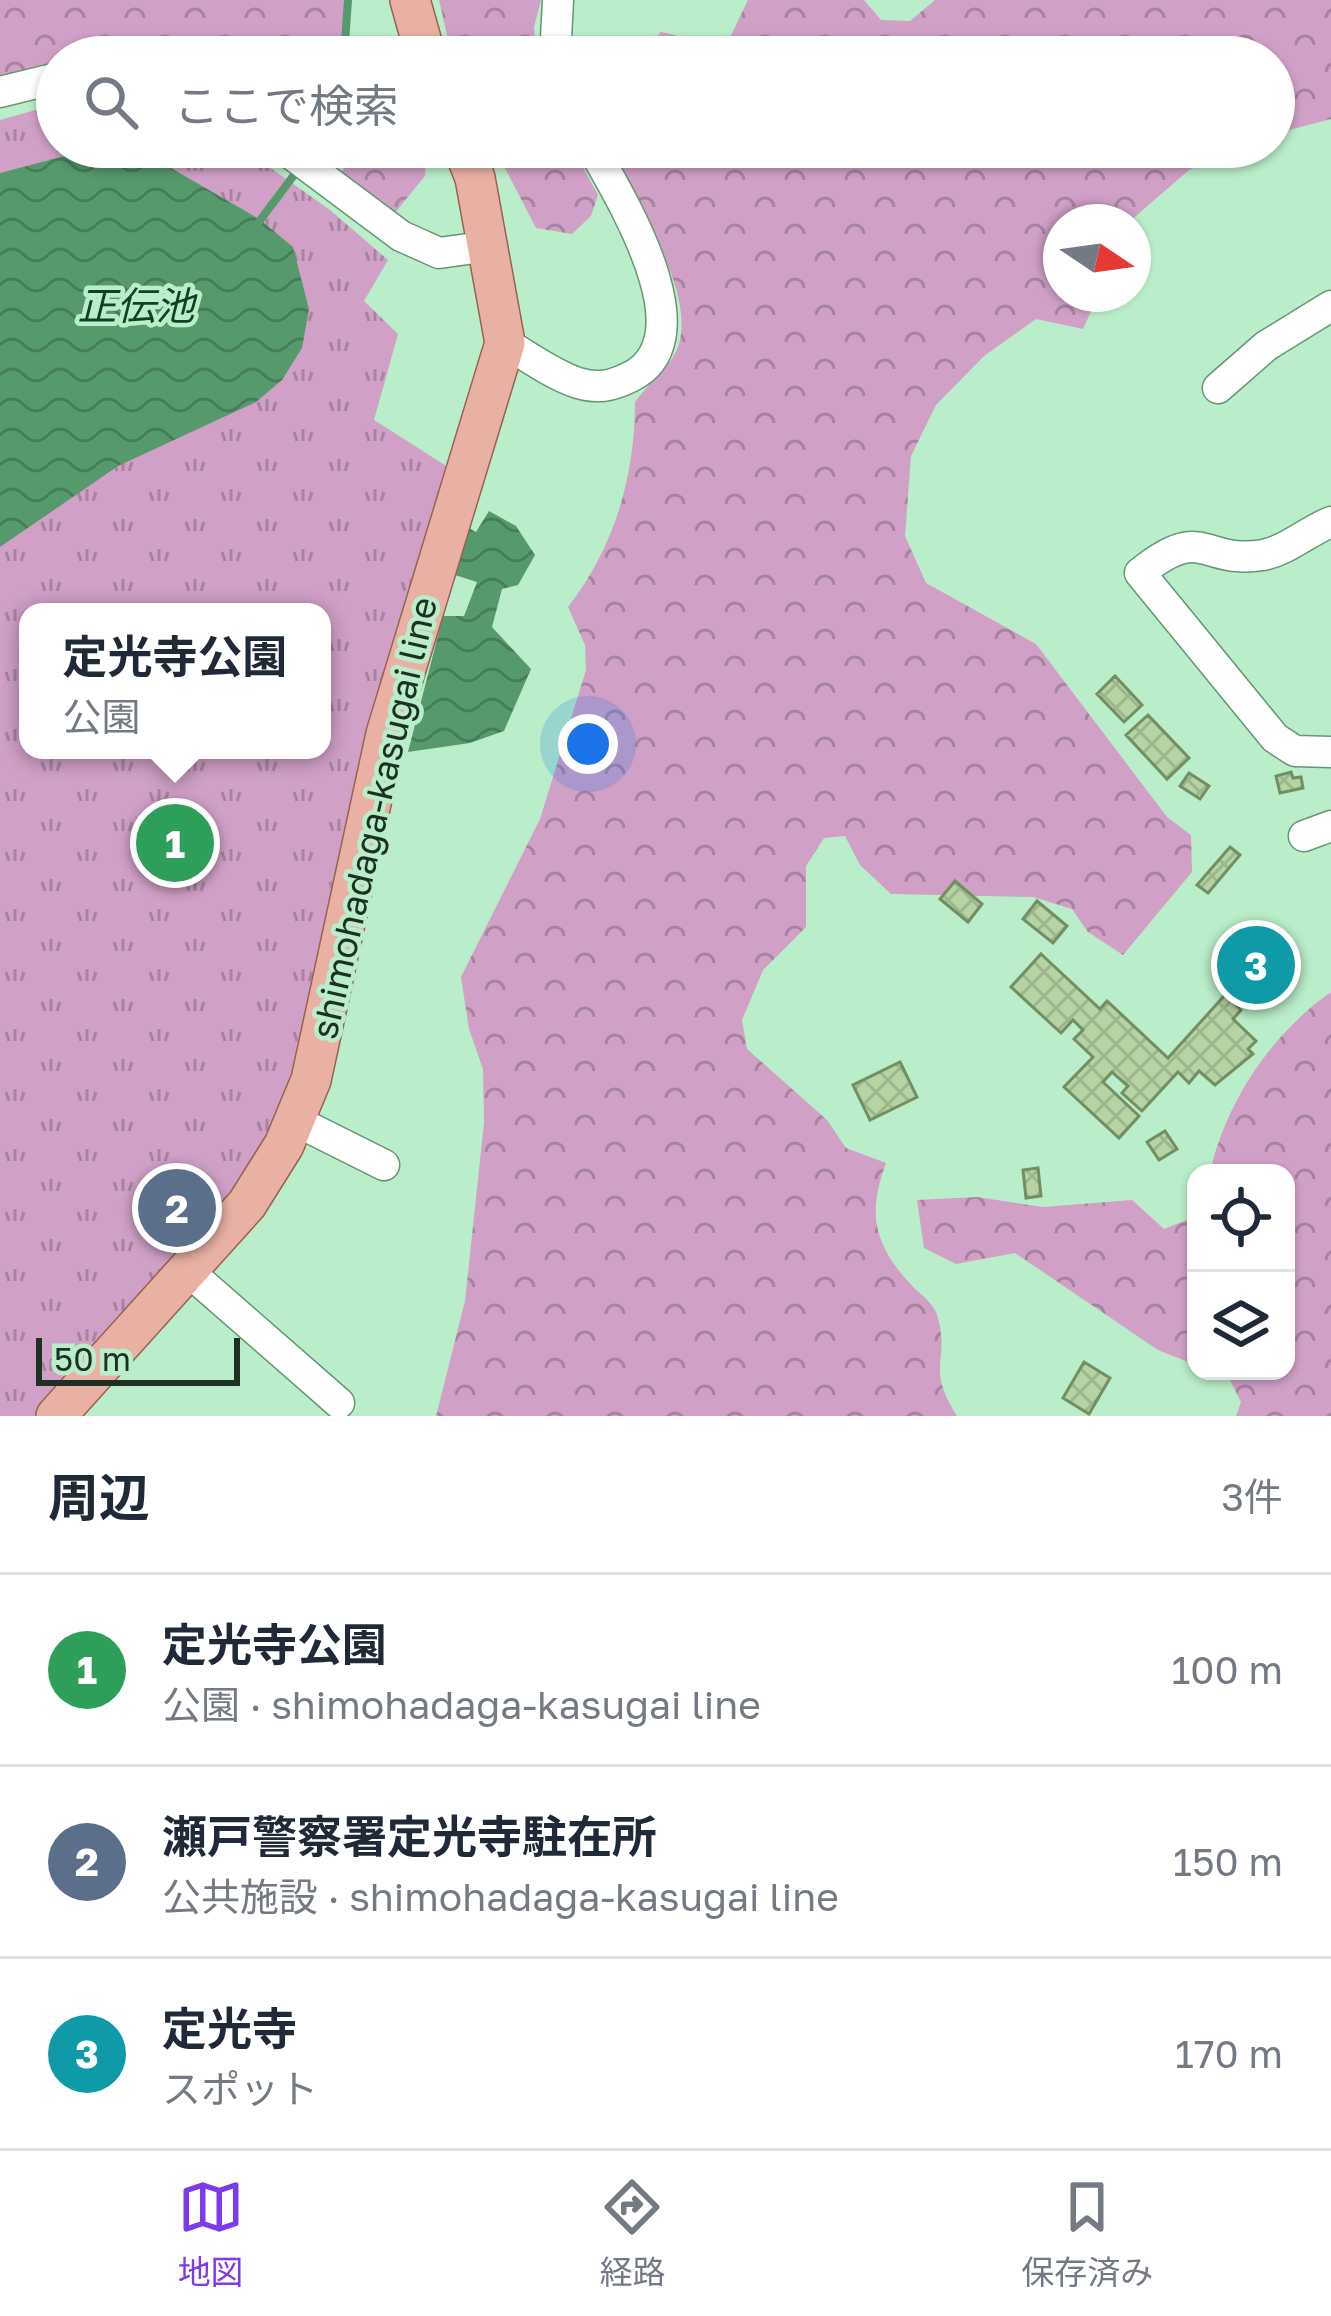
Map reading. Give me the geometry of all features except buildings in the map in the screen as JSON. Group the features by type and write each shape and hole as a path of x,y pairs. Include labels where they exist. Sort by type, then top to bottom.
{"main road":[{"path":"410,0 420,36"},
{"name":"shimohadaga-kasugai line","path":"60,1415 247,1204 294,1120 323,1035 386,734 505,344 471,168"}],"street":[{"path":"556,36 558,0"},
{"path":"0,92 36,83"},
{"path":"309,168 401,236 439,253 489,246"},
{"path":"505,344 577,382 609,388 644,370 662,334 642,238 604,168"},
{"path":"1218,388 1266,346 1331,306"},
{"path":"1331,522 1260,556 1202,546 1170,549 1140,573 1275,738 1295,752 1331,752"},
{"path":"294,1120 384,1165"},
{"path":"188,1271 339,1403"}],"green space":[{"path":"0,0 346,0 349,36 36,36 36,68 0,76"},
{"path":"439,0 541,0 535,36 447,36"},
{"path":"748,0 864,0 881,20 910,21 935,0 1331,0 1331,119 1295,128 1295,36 731,36"},
{"path":"36,110 36,168 271,168 388,260 364,301 398,334 374,420 451,469 304,1061 269,1140 223,1213 40,1416 0,1416 0,120"},
{"path":"344,168 426,168 425,176 394,214 341,173"},
{"path":"505,168 583,168 598,195 591,216 572,234 536,228"},
{"path":"616,168 1194,168 1150,204 1043,204 1043,312 1091,312 1083,329 1036,319 984,356 936,405 911,456 905,536 926,583 1036,644 1167,817 1191,835 1192,872 1123,955 1088,932 1072,909 1033,897 891,894 860,865 845,836 824,838 806,866 806,927 763,970 742,1020 747,1049 827,1120 846,1148 886,1163 876,1200 878,1230 891,1259 937,1313 942,1386 957,1416 436,1416 465,1301 484,1123 483,1069 469,1029 461,977 540,819 586,670 585,645 568,607 598,561 619,511 631,457 635,402 671,360 680,337 681,311 662,252"},
{"path":"1331,992 1331,1416 1236,1416 1241,1402 1230,1380 1295,1380 1295,1164 1212,1164 1239,1096 1271,1049"},
{"path":"977,1197 1043,1207 1132,1200 1164,1229 1187,1220 1187,1361 1158,1350 1015,1253 956,1264 924,1248 917,1200"}],"water":[{"name":"正伝池","path":"36,164 36,168 171,168 259,219 293,247 309,309 302,348 282,380 256,402 118,466 0,547 0,173"},
{"path":"489,511 516,526 535,555 518,585 502,589 492,627 531,669 504,731 470,743 408,752 443,616 464,616 477,582 455,575 469,528 476,532"}],"waterway":[{"path":"345,36 348,0"},
{"path":"255,227 299,168"}],"place":[{"name":"定光寺公園","path":"175,843"},
{"name":"定光寺","path":"1256,965"},
{"name":"瀬戸警察署定光寺駐在所","path":"177,1208"}]}
